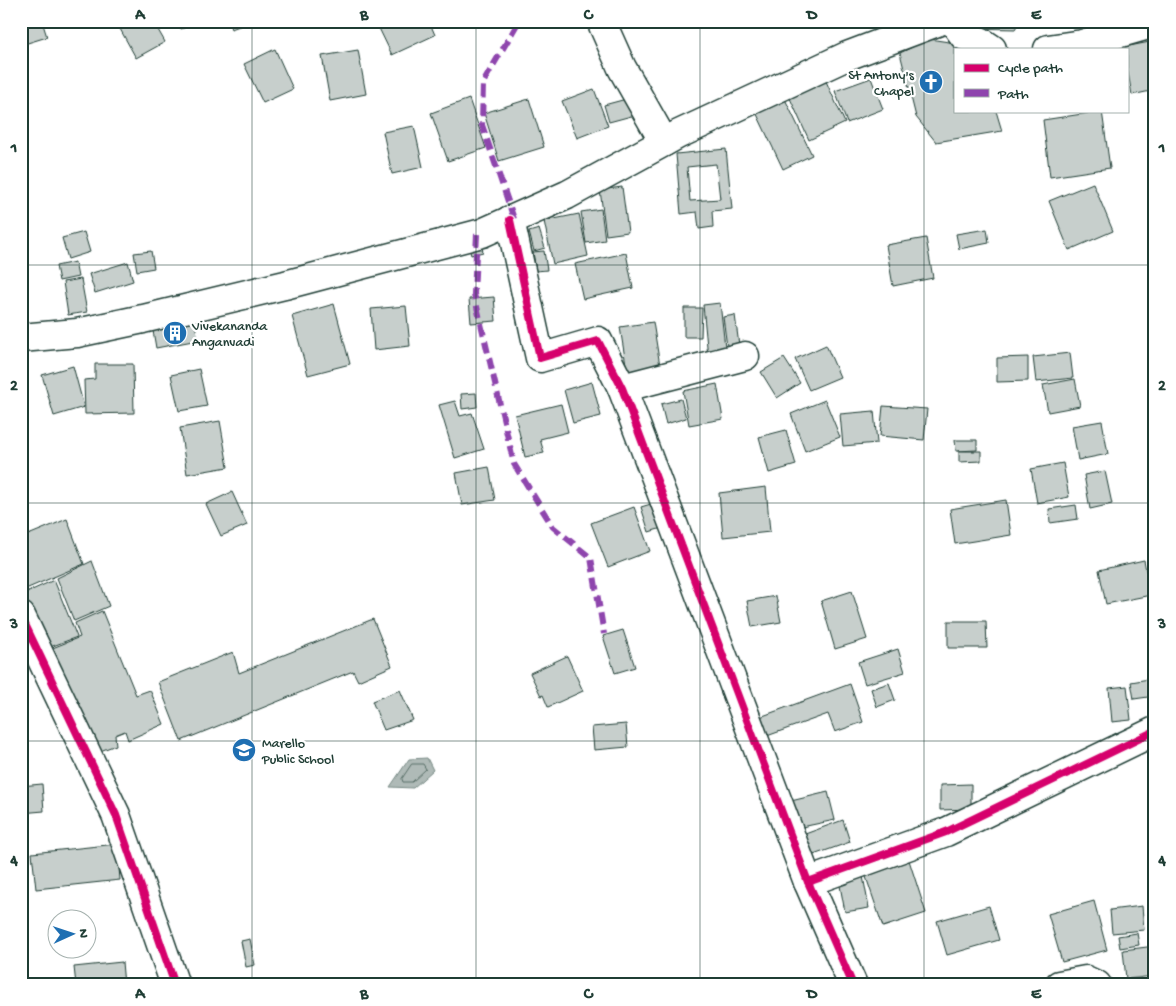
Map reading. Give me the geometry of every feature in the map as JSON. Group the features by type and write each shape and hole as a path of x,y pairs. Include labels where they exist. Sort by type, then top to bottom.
{"street":[{"path":"602,21 622,68 664,142"},
{"path":"21,338 87,331 285,285 477,234 567,195 664,142 847,56 940,21"},
{"path":"953,21 964,36 980,41 990,48"},
{"path":"1055,48 1082,44 1155,23"},
{"path":"510,220 540,358 598,341 622,388 808,882 853,985"},
{"path":"622,388 745,356"},
{"path":"21,616 116,815 176,985"},
{"path":"808,882 946,832 1155,731"},
{"path":"1059,985 1086,980 1098,985"}],"water":[{"path":"427,758 433,770 413,788 390,787 409,759"}],"building":[{"path":"21,21 42,21 47,37 21,45"},
{"path":"130,21 153,21 165,42 136,58 119,27"},
{"path":"178,21 203,21 181,29"},
{"path":"228,21 254,21 231,29"},
{"path":"382,21 429,21 435,35 392,55 377,24"},
{"path":"968,21 1016,21 1016,29 968,28"},
{"name":"St Antony's Chapel","path":"929,39 976,46 977,48 954,48 954,112 996,112 1002,131 936,142 916,117 900,53"},
{"path":"1155,41 1155,90 1132,95 1128,73 1128,48 1124,47"},
{"path":"275,49 293,89 263,103 244,64"},
{"path":"358,50 366,94 330,101 322,56"},
{"path":"871,78 883,109 847,123 835,91"},
{"path":"825,79 845,123 809,140 789,96"},
{"path":"594,89 608,126 577,138 562,101"},
{"path":"784,97 812,155 783,169 755,110"},
{"path":"630,98 635,115 609,122 604,105"},
{"path":"469,99 486,148 448,161 431,113"},
{"path":"529,99 544,147 499,161 484,113"},
{"path":"1102,112 1110,168 1050,177 1043,120"},
{"path":"414,126 423,167 392,174 383,132"},
{"path":"726,149 732,209 712,211 713,227 699,229 697,212 681,214 676,154","holes":["716,164 720,199 690,201 687,167"]},
{"path":"1093,183 1113,231 1069,250 1049,201"},
{"path":"622,187 628,232 606,235 600,190"},
{"path":"601,209 605,240 586,243 581,212"},
{"path":"579,214 588,256 553,264 544,221"},
{"path":"539,229 545,248 534,251 529,232"},
{"path":"987,229 989,243 959,249 956,234"},
{"path":"84,232 90,252 68,259 62,238"},
{"path":"926,238 933,278 893,286 886,245"},
{"path":"480,239 483,252 471,255 467,241"},
{"path":"151,251 154,268 137,271 134,253"},
{"path":"544,251 547,270 536,271 533,252"},
{"path":"626,253 633,288 583,299 575,264"},
{"path":"75,262 78,277 59,281 56,266"},
{"path":"128,262 133,281 95,293 89,274"},
{"path":"81,279 87,312 68,315 63,282"},
{"path":"494,297 496,321 471,323 469,299"},
{"path":"720,303 726,356 708,357 703,305"},
{"path":"334,304 350,364 308,375 292,316"},
{"path":"406,306 410,346 374,350 371,309"},
{"path":"684,308 702,308 701,337 684,337"},
{"path":"735,315 740,353 728,354 723,317"},
{"name":"Vivekananda Anganvadi","path":"194,318 198,340 156,348 152,325"},
{"path":"653,322 661,372 628,377 620,327"},
{"path":"826,345 840,377 809,390 795,359"},
{"path":"1070,353 1073,378 1036,382 1033,357"},
{"path":"1028,357 1028,381 997,382 997,358"},
{"path":"784,358 800,383 777,398 761,372"},
{"path":"95,364 133,364 134,413 85,414 84,380 95,379"},
{"path":"73,366 84,407 54,416 42,375"},
{"path":"199,369 207,406 179,411 171,375"},
{"path":"1075,379 1080,406 1048,412 1043,385"},
{"path":"592,382 601,416 573,423 564,390"},
{"path":"717,384 723,419 689,425 683,391"},
{"path":"476,393 477,407 462,409 461,394"},
{"path":"681,399 686,418 666,424 661,404"},
{"path":"825,400 840,437 805,451 791,414"},
{"path":"455,401 460,416 472,413 484,449 455,458 439,405"},
{"path":"561,404 568,432 540,439 544,453 525,457 515,415"},
{"path":"883,406 927,409 924,440 880,436"},
{"path":"874,411 877,443 843,446 840,414"},
{"path":"220,421 228,467 187,474 180,428"},
{"path":"1102,421 1108,454 1078,460 1072,426"},
{"path":"786,430 796,465 769,473 759,437"},
{"path":"955,440 977,440 977,450 956,451"},
{"path":"959,451 981,451 981,461 959,462"},
{"path":"1063,463 1069,497 1037,503 1031,469"},
{"path":"489,467 495,500 462,505 456,473"},
{"path":"1105,471 1112,504 1090,509 1084,475"},
{"path":"766,487 770,532 723,537 719,493"},
{"path":"232,492 247,525 221,536 206,504"},
{"path":"1006,500 1011,535 955,544 950,509"},
{"path":"654,503 662,528 649,532 641,507"},
{"path":"1076,505 1078,519 1050,523 1049,509"},
{"path":"634,507 650,551 608,567 591,523"},
{"path":"67,519 84,564 21,591 21,538"},
{"path":"1144,560 1151,595 1106,604 1099,570"},
{"path":"92,561 109,606 74,621 57,578"},
{"path":"54,580 77,637 42,650 21,600 21,595"},
{"path":"852,591 867,639 835,649 821,601"},
{"path":"776,596 781,622 752,627 747,601"},
{"path":"102,611 136,695 150,690 164,724 128,740 125,731 115,735 116,745 92,754 45,651 80,637 75,623"},
{"name":"Marello Public School","path":"373,619 392,666 358,681 353,671 181,741 158,682 233,652 239,673"},
{"path":"948,621 986,621 987,648 948,648"},
{"path":"623,630 635,667 615,673 603,636"},
{"path":"898,649 905,672 865,684 858,662"},
{"path":"567,656 583,691 548,707 530,673"},
{"path":"1155,678 1155,696 1134,699 1131,682"},
{"path":"889,683 895,700 877,707 871,689"},
{"path":"850,684 863,722 835,732 828,714 767,736 760,717"},
{"path":"1127,686 1131,720 1112,722 1109,688"},
{"path":"400,690 413,720 384,730 372,701"},
{"path":"626,724 628,747 594,750 592,727"},
{"path":"1155,741 1155,769 1153,769"},
{"path":"42,784 44,811 21,813 21,786"},
{"path":"971,784 971,809 940,810 940,785"},
{"path":"828,792 835,820 797,828 791,801"},
{"path":"843,820 850,842 805,858 797,837"},
{"path":"117,844 120,880 36,889 32,853"},
{"path":"907,854 926,913 883,927 863,868"},
{"path":"862,871 869,908 845,912 838,875"},
{"path":"1094,901 1107,950 1062,962 1048,914"},
{"path":"989,906 999,940 947,955 937,921"},
{"path":"1142,906 1144,930 1112,933 1110,910"},
{"path":"1137,933 1139,945 1120,948 1118,936"},
{"path":"250,939 255,965 246,967 241,941"},
{"path":"1155,946 1155,976 1126,979 1123,950"},
{"path":"122,962 124,985 76,985 74,967"}],"marked path":[{"path":"514,219 482,125 483,83 519,21"},
{"path":"477,234 474,294 514,464 553,527 591,558 604,634"}],"cycle path":[{"path":"510,220 540,358 598,341 622,388 808,882 853,985"},
{"path":"21,616 116,815 175,985"},
{"path":"808,882 946,832 1155,731"}],"place":[{"name":"St Antony's Chapel","path":"931,82"},
{"name":"Vivekananda Anganvadi","path":"175,333"},
{"name":"Marello Public School","path":"244,750"}]}
